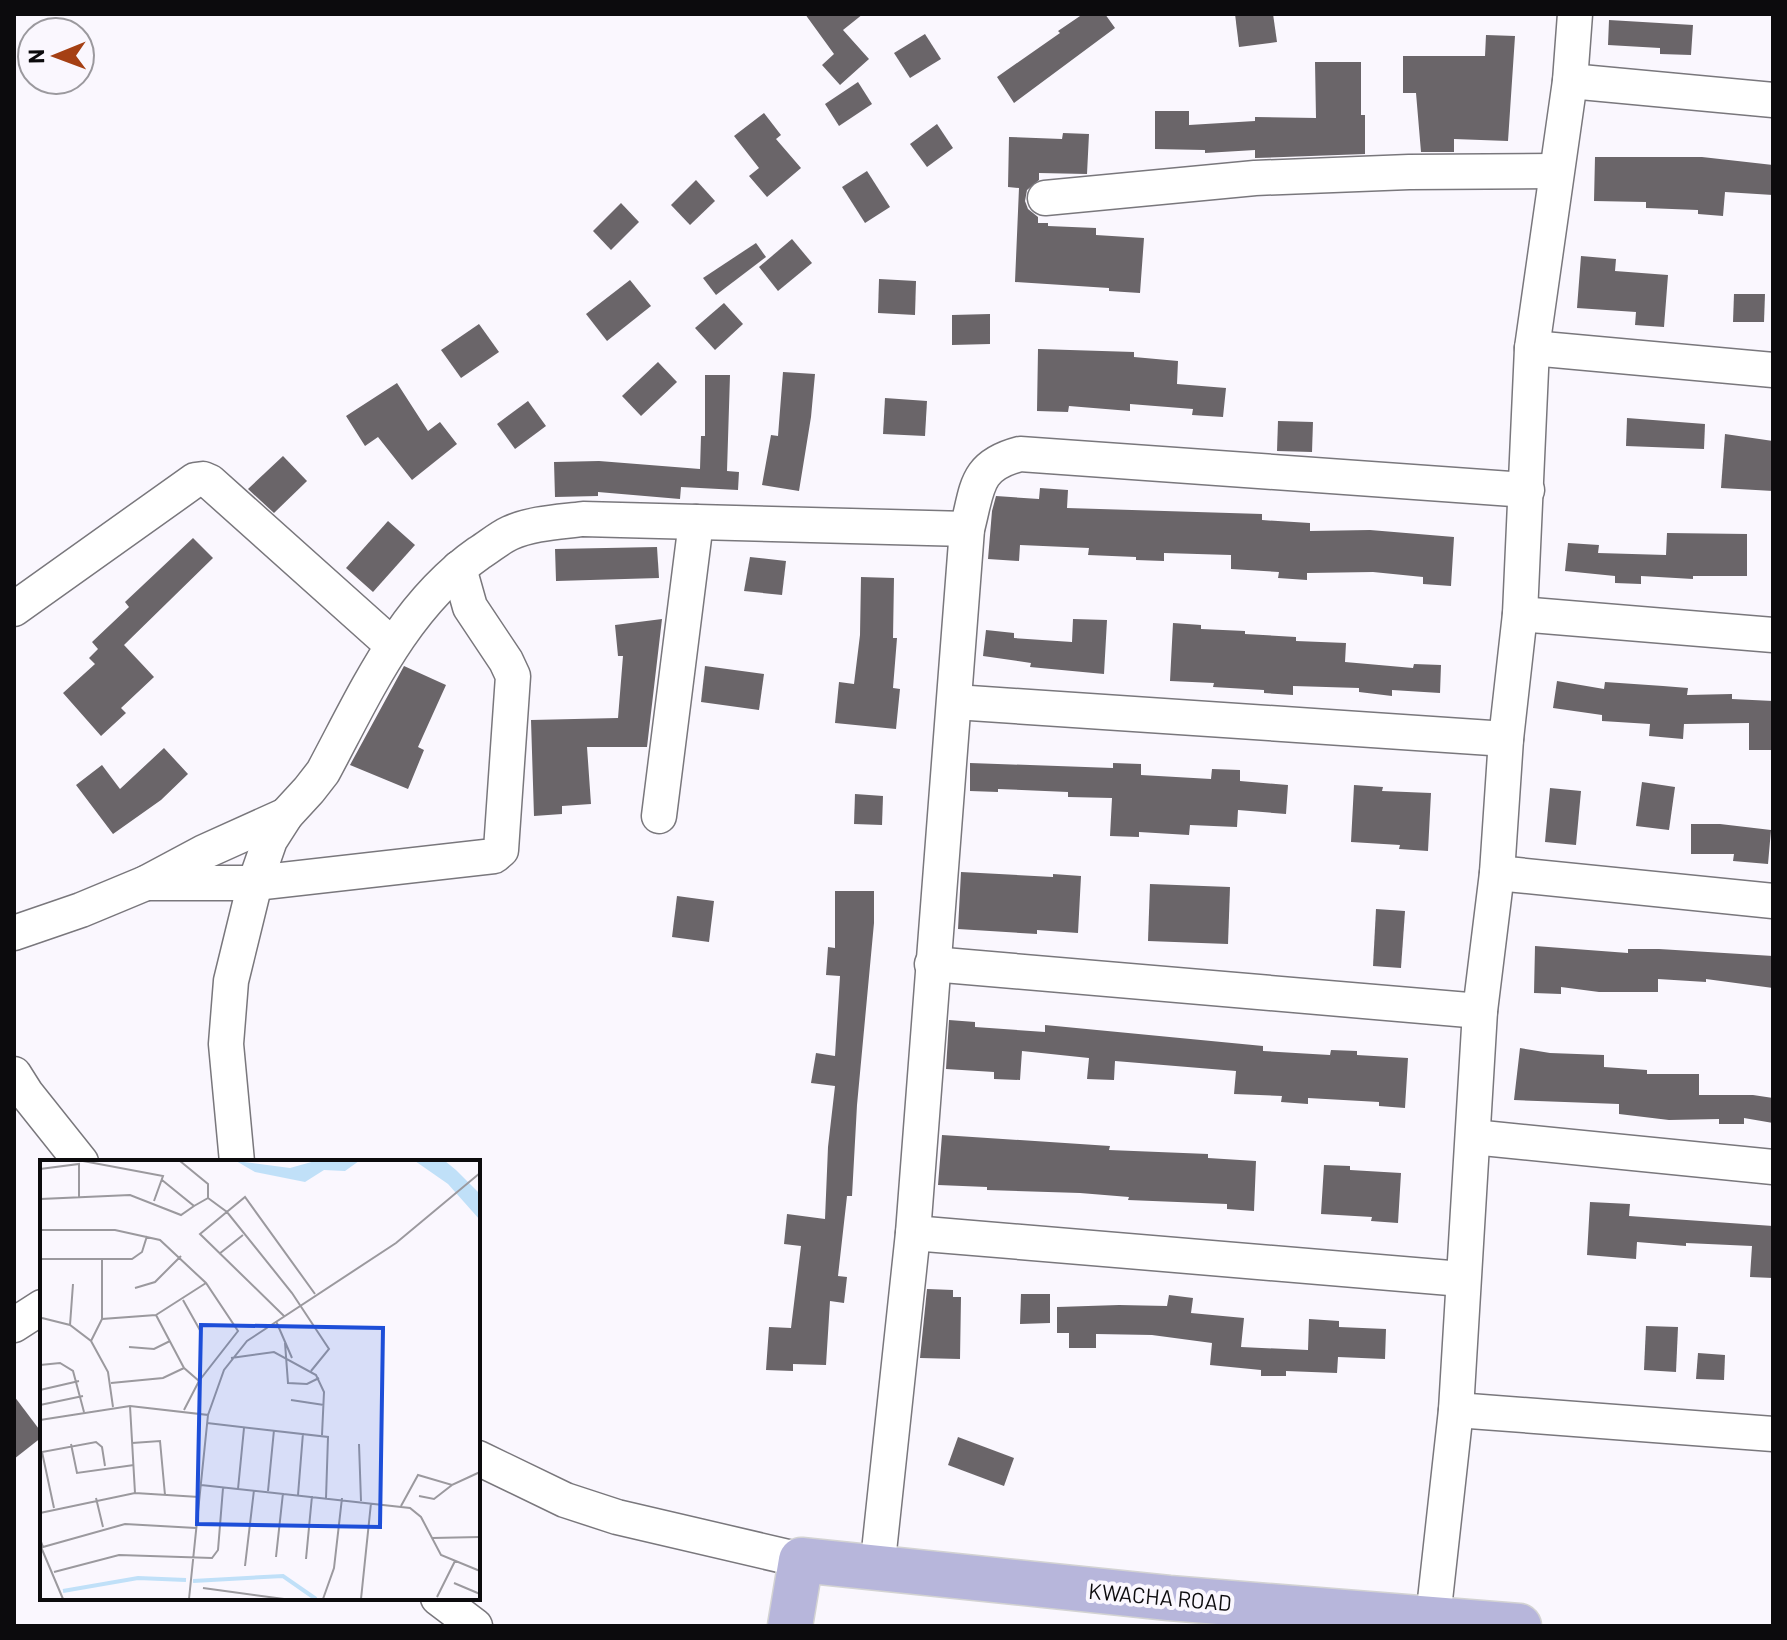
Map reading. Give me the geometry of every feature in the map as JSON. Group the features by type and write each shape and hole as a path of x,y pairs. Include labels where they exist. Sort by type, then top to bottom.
{"main road":[{"name":"KWACHA ROAD","path":"801,1560 1169,1598 1519,1626"},
{"path":"790,1626 801,1560"}],"street":[{"path":"1433,1618 1456,1410 1480,1011 1497,873 1506,739 1520,614 1532,348 1570,81 1575,14"},
{"path":"1570,81 1773,100"},
{"path":"1045,198 1255,178 1409,172 1555,171"},
{"path":"1532,348 1773,370"},
{"path":"877,1570 913,1233 967,529 982,476 997,460 1020,454 1527,490"},
{"path":"14,609 195,480 203,479 392,645"},
{"path":"237,1160 226,1044 231,981 255,883 270,840 286,815 323,772 392,645 426,600 459,568 509,533 531,526 583,519 967,529"},
{"path":"659,816 696,522"},
{"path":"146,883 255,883 494,856 501,850 513,676 470,607 459,568"},
{"path":"1520,614 1773,635"},
{"path":"955,702 1506,739"},
{"path":"14,933 146,883 204,852 286,815"},
{"path":"1497,873 1773,901"},
{"path":"932,964 1480,1011"},
{"path":"14,1074 79,1160"},
{"path":"1473,1137 1773,1167"},
{"path":"913,1233 1462,1279"},
{"path":"14,1325 40,1308"},
{"path":"1456,1410 1773,1434"},
{"path":"480,1459 565,1500 604,1513 801,1560"},
{"path":"441,1600 475,1626"}],"building":[{"path":"805,14 863,14 843,30 869,59 840,85 822,65 834,54"},
{"path":"1083,14 1105,14 1115,28 1014,103 997,77"},
{"path":"1235,14 1273,14 1277,42 1239,47"},
{"path":"1609,20 1693,25 1691,55 1660,54 1660,48 1608,45"},
{"path":"925,34 941,59 910,78 894,53"},
{"path":"1486,35 1515,36 1508,141 1454,139 1454,152 1421,152 1416,93 1403,93 1403,56 1485,56"},
{"path":"1315,62 1361,62 1365,154 1255,158 1255,150 1205,153 1205,150 1155,149 1155,111 1189,111 1189,125 1255,121 1255,117 1316,118"},
{"path":"858,82 872,104 839,126 825,104"},
{"path":"764,113 781,135 776,139 801,168 767,197 749,176 759,168 734,136"},
{"path":"937,124 953,148 927,167 910,144"},
{"path":"1063,133 1089,134 1087,174 1039,173 1039,180 1027,190 1025,201 1028,209 1038,217 1038,223 1048,223 1048,226 1096,228 1096,235 1144,238 1140,293 1015,282 1019,188 1008,187 1009,137 1062,139"},
{"path":"1595,157 1702,157 1773,165 1773,195 1725,192 1723,216 1698,214 1698,210 1646,208 1646,202 1594,201"},
{"path":"867,171 890,207 865,223 842,187"},
{"path":"696,180 715,201 690,225 671,205"},
{"path":"621,203 639,222 611,250 593,231"},
{"path":"792,239 812,263 778,291 759,267"},
{"path":"756,243 766,257 716,295 703,278"},
{"path":"1581,256 1616,259 1615,271 1668,275 1664,327 1635,325 1636,312 1577,308"},
{"path":"879,279 916,281 915,315 878,313"},
{"path":"630,280 651,306 607,341 586,314"},
{"path":"1734,294 1765,294 1764,322 1733,322"},
{"path":"724,303 743,324 715,350 695,328"},
{"path":"990,314 990,344 952,345 952,315"},
{"path":"479,324 499,352 461,378 441,350"},
{"path":"1038,349 1134,352 1134,357 1178,361 1177,384 1226,388 1223,417 1192,415 1193,409 1130,404 1130,411 1069,406 1068,412 1037,411"},
{"path":"658,362 677,382 641,416 622,396"},
{"path":"783,372 815,374 799,491 762,485 771,435 778,436"},
{"path":"705,375 730,375 727,471 739,472 738,490 681,487 680,499 598,492 598,496 555,497 554,462 599,461 700,469 701,436 705,436"},
{"path":"397,383 428,431 440,422 457,444 412,480 378,437 365,446 346,416"},
{"path":"885,398 927,401 925,436 883,434"},
{"path":"528,401 546,426 515,449 497,424"},
{"path":"1627,418 1705,424 1704,449 1626,446"},
{"path":"1278,421 1313,422 1312,452 1277,451"},
{"path":"1725,434 1773,441 1773,491 1721,488"},
{"path":"283,456 307,481 274,513 248,489"},
{"path":"1040,488 1068,490 1067,508 1262,514 1262,520 1310,523 1310,531 1370,530 1454,537 1451,586 1423,584 1423,577 1373,572 1307,573 1307,580 1278,578 1279,572 1231,569 1231,555 1164,553 1164,561 1136,560 1136,557 1088,555 1089,548 1020,545 1019,561 988,559 996,496 1039,499"},
{"path":"388,521 415,545 373,592 346,568"},
{"path":"1667,533 1747,534 1747,576 1693,576 1693,579 1641,576 1641,584 1615,583 1615,576 1565,571 1568,543 1599,545 1598,553 1666,555"},
{"path":"193,538 213,558 124,645 154,677 121,708 126,713 101,736 63,693 95,664 89,658 98,649 92,642 129,607 125,602"},
{"path":"657,547 659,578 556,581 555,549"},
{"path":"750,557 786,561 782,595 744,591"},
{"path":"861,577 894,578 893,638 897,638 893,688 900,689 896,729 835,723 839,682 854,684 860,635"},
{"path":"662,619 647,747 587,747 591,804 562,806 562,814 534,816 531,720 618,718 623,656 618,656 615,625"},
{"path":"1073,619 1107,620 1104,674 1030,667 1031,663 983,656 986,630 1014,633 1014,638 1072,642"},
{"path":"1173,623 1201,625 1201,629 1296,637 1296,641 1346,643 1345,662 1413,668 1414,664 1441,665 1440,693 1392,690 1392,696 1359,692 1359,688 1293,686 1293,695 1213,687 1214,683 1170,681"},
{"path":"404,666 446,685 418,747 424,750 408,789 350,765"},
{"path":"705,666 764,674 759,710 701,702"},
{"path":"1557,681 1604,689 1605,682 1688,688 1687,695 1732,694 1732,699 1773,701 1773,750 1749,750 1749,723 1684,724 1683,739 1649,736 1650,724 1602,721 1602,715 1553,708"},
{"path":"164,748 188,774 161,800 113,834 76,785 102,765 120,789"},
{"path":"970,763 1113,768 1113,763 1141,764 1141,775 1211,779 1212,769 1240,770 1240,781 1288,785 1286,814 1238,810 1237,827 1190,825 1189,835 1139,832 1139,837 1110,836 1112,798 1068,797 1068,792 970,791"},
{"path":"1642,782 1675,787 1669,830 1636,826"},
{"path":"1354,785 1383,787 1382,791 1431,793 1428,851 1399,849 1400,845 1351,842"},
{"path":"1550,788 1581,791 1576,845 1545,842"},
{"path":"855,794 883,796 882,825 854,824"},
{"path":"1691,824 1771,830 1768,864 1733,861 1734,854 1691,854"},
{"path":"961,872 1081,876 1078,933 958,929"},
{"path":"1150,884 1230,887 1228,944 1148,941"},
{"path":"835,891 874,891 852,1196 847,1196 838,1276 847,1277 844,1303 830,1301 826,1365 793,1364 793,1371 766,1370 769,1327 791,1328 801,1246 784,1244 787,1214 825,1219 828,1147 835,1086 811,1083 816,1053 835,1056 840,976 826,975 828,947 835,948"},
{"path":"677,896 714,901 709,942 672,937"},
{"path":"1376,909 1405,911 1401,968 1373,966"},
{"path":"1535,946 1628,953 1628,949 1659,949 1773,956 1773,988 1706,979 1706,982 1658,979 1658,992 1599,992 1561,987 1561,994 1534,993"},
{"path":"949,1020 975,1022 975,1027 1045,1032 1045,1025 1263,1046 1263,1051 1330,1055 1331,1050 1357,1051 1357,1055 1408,1058 1405,1108 1379,1106 1379,1102 1308,1098 1308,1104 1281,1102 1282,1096 1234,1094 1236,1071 1115,1061 1114,1080 1087,1079 1089,1058 1022,1051 1020,1080 994,1079 994,1072 946,1069"},
{"path":"1520,1048 1550,1053 1604,1055 1604,1067 1647,1070 1647,1074 1699,1074 1699,1095 1773,1098 1773,1123 1744,1118 1744,1124 1719,1124 1719,1119 1669,1120 1619,1114 1619,1104 1514,1100"},
{"path":"942,1135 1110,1146 1109,1150 1208,1154 1208,1158 1256,1161 1254,1211 1227,1209 1227,1204 1128,1200 1129,1197 1080,1193 938,1185"},
{"path":"1324,1165 1401,1173 1398,1223 1371,1221 1372,1217 1321,1214"},
{"path":"1590,1202 1630,1204 1629,1216 1773,1226 1773,1278 1750,1277 1752,1246 1637,1242 1636,1259 1587,1255"},
{"path":"927,1289 953,1290 953,1297 961,1297 960,1359 920,1358"},
{"path":"1021,1294 1050,1294 1050,1323 1020,1324"},
{"path":"1169,1295 1193,1298 1191,1313 1244,1318 1241,1347 1308,1350 1309,1319 1339,1321 1339,1327 1386,1329 1385,1359 1338,1357 1337,1373 1286,1371 1286,1376 1261,1376 1261,1370 1210,1365 1212,1343 1152,1335 1096,1334 1096,1348 1069,1348 1069,1333 1057,1333 1057,1307 1167,1306"},
{"path":"1646,1326 1678,1327 1676,1372 1644,1370"},
{"path":"1698,1353 1725,1355 1724,1380 1696,1379"},
{"path":"14,1396 40,1430 40,1439 14,1459"},
{"path":"958,1437 1014,1458 1004,1486 948,1465"}]}
